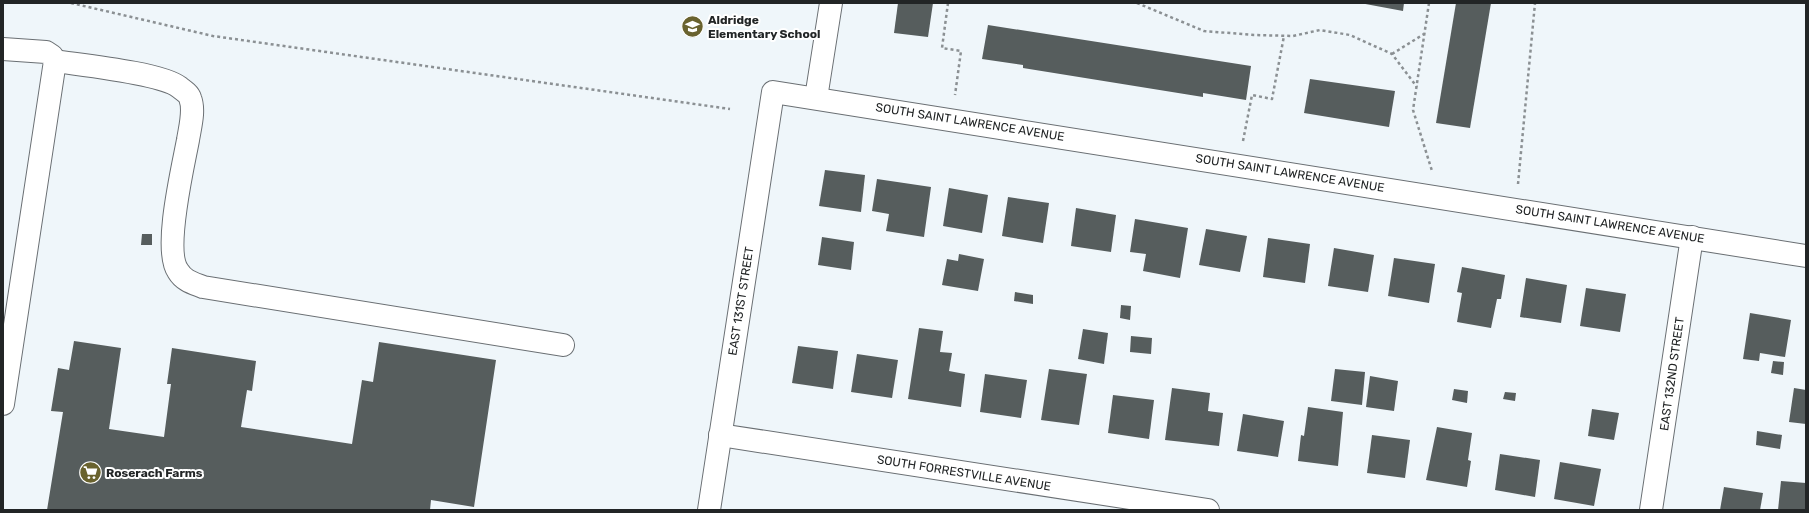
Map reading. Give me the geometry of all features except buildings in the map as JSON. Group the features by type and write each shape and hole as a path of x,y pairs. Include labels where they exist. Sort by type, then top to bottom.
{"street":[{"path":"816,98 831,3"},
{"path":"3,49 46,52 52,56 55,61 3,404"},
{"path":"55,61 156,78 178,86 190,96 192,108 190,129 172,233 173,256 176,270 185,280 203,287 563,345"},
{"name":"SOUTH SAINT LAWRENCE AVENUE","path":"773,92 1806,256"},
{"name":"EAST 131ST STREET","path":"709,510 773,92"},
{"name":"EAST 132ND STREET","path":"1651,510 1692,237"},
{"name":"SOUTH FORRESTVILLE AVENUE","path":"720,435 1208,510"}],"path":[{"path":"71,3 213,36 730,109"},
{"path":"948,3 942,48 961,51 955,97"},
{"path":"1137,3 1204,31 1293,36 1320,30 1350,35 1392,54 1417,87"},
{"path":"1430,3 1413,110 1432,171"},
{"path":"1518,185 1535,3"},
{"path":"1392,54 1425,34"},
{"path":"1243,142 1252,95 1272,99 1284,36"}],"place":[{"name":"Aldridge Elementary School","path":"693,27"},
{"name":"Roserach Farms","path":"91,473"}]}
